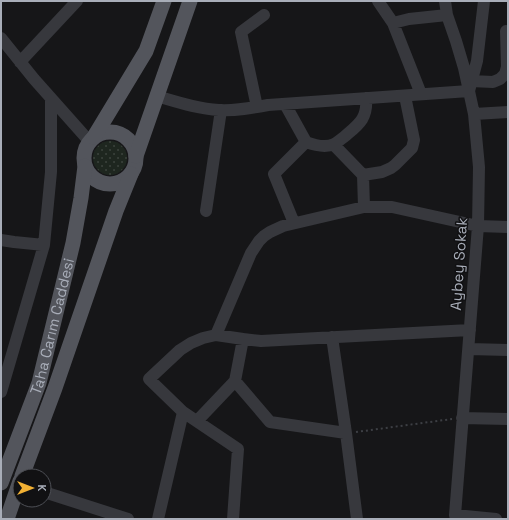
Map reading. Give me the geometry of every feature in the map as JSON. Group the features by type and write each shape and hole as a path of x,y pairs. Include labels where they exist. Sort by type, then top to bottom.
{"main road":[{"path":"136,156 190,1"},
{"path":"92,140 105,132 112,132 118,133 128,139 132,144 136,156 134,169 121,182 109,184 102,183 97,180 88,172 85,166 84,153 86,147 92,140 146,51 162,2"},
{"name":"Taha Carım Caddesi","path":"1,483 39,383 73,243 85,166"},
{"name":"Taha Carım Caddesi","path":"25,468 55,388 130,174"},
{"name":"Taha Carım Caddesi","path":"7,519 12,504"}],"street":[{"path":"20,62 77,1"},
{"path":"378,1 393,23 421,94"},
{"name":"Aybey Sokak","path":"445,1 447,15 470,86 474,114 478,167 478,226 455,517"},
{"path":"470,86 477,61 484,1"},
{"path":"257,107 241,32 264,15"},
{"path":"393,23 409,19 447,15"},
{"path":"156,96 207,109 241,110 285,104 405,96 492,82 500,80 505,74 507,67 506,31"},
{"path":"1,38 51,98 92,140"},
{"path":"363,175 382,172 390,168 412,148 414,140 405,96"},
{"path":"1,392 44,245 51,172 51,98"},
{"path":"285,104 306,142 312,145 320,146 334,145 358,126 366,109 366,98"},
{"path":"206,211 221,110"},
{"path":"474,114 508,112"},
{"path":"294,223 274,174 306,142"},
{"path":"334,145 363,175 364,207"},
{"path":"216,335 251,253 264,236 283,226 364,207 392,207 478,226 508,227"},
{"path":"1,240 44,245"},
{"path":"233,519 238,449 183,412 148,379 180,350 197,340 216,335 243,340 261,341 470,330"},
{"path":"332,337 357,519"},
{"path":"197,421 234,381 243,340"},
{"path":"469,349 508,350"},
{"path":"234,381 270,422 346,433"},
{"path":"158,519 183,412"},
{"path":"462,418 508,419"},
{"path":"52,495 128,519"},
{"path":"455,517 496,519"}],"path":[{"path":"346,433 462,418"}],"shaded area":[{"path":"110,141 116,142 122,146 126,152 126,164 122,170 116,174 110,175 104,174 98,170 94,164 93,158 94,152 98,146 104,142"}]}
